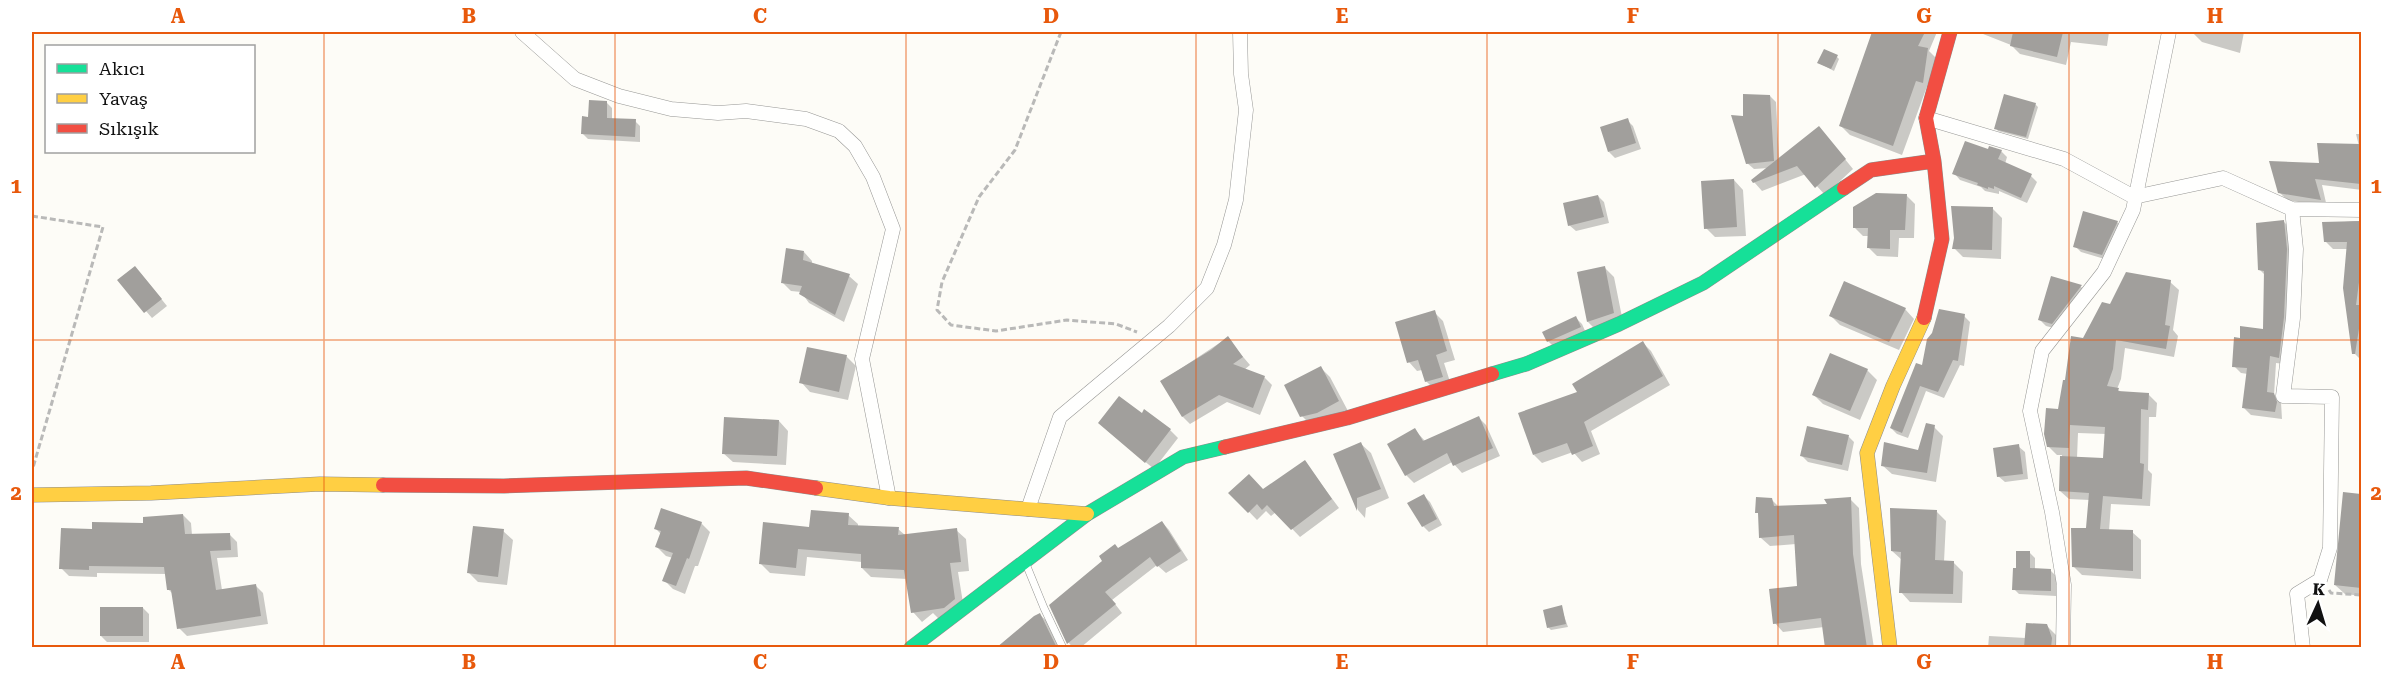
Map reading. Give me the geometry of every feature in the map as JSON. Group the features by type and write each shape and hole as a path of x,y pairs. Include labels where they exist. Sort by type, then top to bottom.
{"street":[{"path":"522,32 575,79 619,96 671,109 718,113 746,111 806,119 839,131 855,146 873,177 893,229 862,359 890,498"},
{"path":"1029,509 1060,417 1153,339 1207,288 1224,245 1236,200 1246,110 1241,74 1240,32"},
{"path":"1890,648 1867,453 1893,386 1927,310 1942,239 1934,162 1926,118 1950,32"},
{"path":"2063,648 2064,585 2052,512 2030,411 2042,351 2103,272 2133,210 2169,32"},
{"path":"1926,118 2064,159 2134,197 2223,178 2292,208 2361,210"},
{"path":"911,648 1087,514 1182,457 1347,418 1526,364 1618,324 1703,283 1871,170 1934,162"},
{"path":"2292,208 2296,249 2293,318 2283,396 2332,397 2330,548 2320,580 2297,594 2303,648"},
{"path":"32,495 151,493 320,484 504,486 746,478 890,498 1087,514"}],"lane":[{"path":"1026,561 1044,608 1063,648"}],"path":[{"path":"1061,32 1014,150 980,197 975,208 942,282 937,310 951,325 984,330 996,331 1067,320 1116,324 1153,339"},
{"path":"32,216 103,227 32,471"},
{"path":"2320,580 2331,593 2361,595"}],"building":[{"path":"1872,32 1925,32 1918,46 1928,48 1923,83 1916,81 1893,146 1839,126"},
{"path":"2013,32 2063,32 2057,57 2010,46"},
{"path":"1824,49 1838,55 1831,69 1817,63"},
{"path":"1743,94 1770,95 1774,161 1746,164 1731,115 1743,116"},
{"path":"2004,94 2036,103 2026,137 1994,129"},
{"path":"589,100 607,101 607,118 636,119 635,137 581,134 582,116 588,117"},
{"path":"1628,118 1636,143 1608,152 1600,127"},
{"path":"1819,126 1846,159 1815,188 1797,166 1753,183 1751,180"},
{"path":"1965,141 1988,149 1989,146 2002,150 1998,159 2032,174 2021,198 1994,186 1994,189 1988,187 1988,189 1952,174"},
{"path":"2317,143 2361,144 2361,184 2315,179 2321,200 2278,193 2269,161 2319,163"},
{"path":"1734,179 1737,227 1704,229 1701,181"},
{"path":"1876,193 1907,194 1905,230 1890,230 1890,249 1867,248 1868,228 1853,228 1853,207"},
{"path":"1598,195 1604,217 1568,226 1563,203"},
{"path":"1951,206 1993,207 1992,250 1952,249 1954,238"},
{"path":"2083,211 2118,221 2102,255 2073,247"},
{"path":"2284,220 2287,249 2284,317 2279,358 2270,356 2267,392 2274,393 2277,402 2275,412 2242,408 2247,368 2232,367 2234,337 2240,338 2240,326 2263,329 2264,271 2258,270 2256,223"},
{"path":"2361,221 2361,267 2356,305 2361,305 2361,316 2355,354 2352,354 2343,288 2347,242 2324,242 2322,222"},
{"path":"786,248 804,251 803,260 850,274 835,315 799,294 802,286 781,283"},
{"path":"135,266 162,299 144,313 117,280"},
{"path":"1605,266 1614,313 1587,322 1577,272"},
{"path":"2126,272 2171,280 2165,325 2170,326 2166,349 2116,340 2113,369 2107,386 2119,388 2118,391 2149,393 2148,410 2141,409 2140,463 2144,464 2142,499 2103,496 2100,529 2133,530 2133,571 2072,567 2071,528 2086,528 2089,493 2059,491 2060,456 2103,458 2105,427 2070,425 2069,448 2047,447 2044,434 2046,408 2058,409 2063,380 2065,380 2071,336 2083,338 2102,302 2110,304"},
{"path":"2051,276 2082,285 2052,324 2038,320"},
{"path":"1844,281 1906,308 1889,342 1829,316"},
{"path":"1939,309 1965,314 1958,361 1953,360 1938,392 1920,386 1902,433 1890,428 1916,363 1922,365 1927,339 1932,333"},
{"path":"1435,310 1447,351 1436,355 1443,377 1425,382 1418,360 1407,363 1395,322"},
{"path":"1576,316 1581,327 1547,342 1542,332"},
{"path":"1228,336 1243,357 1233,364 1265,376 1253,408 1219,395 1182,417 1160,381 1211,350"},
{"path":"1643,341 1663,376 1584,422 1593,446 1572,455 1567,443 1533,455 1518,413 1577,392 1572,384"},
{"path":"807,347 847,355 839,392 799,383"},
{"path":"1830,353 1868,369 1850,411 1812,395"},
{"path":"1321,366 1339,401 1317,413 1300,417 1284,385"},
{"path":"1119,396 1142,413 1144,409 1171,429 1145,463 1098,423"},
{"path":"1479,416 1493,448 1453,466 1447,453 1405,476 1387,444 1415,428 1423,441"},
{"path":"724,417 779,420 777,456 722,454"},
{"path":"1926,423 1935,425 1927,473 1881,466 1884,442 1918,450"},
{"path":"1807,426 1849,435 1842,465 1800,456"},
{"path":"1361,442 1381,489 1357,498 1357,511 1333,454"},
{"path":"2019,444 2023,474 1997,477 1993,448"},
{"path":"1305,460 1332,499 1291,530 1267,505 1262,510 1257,504 1248,513 1228,493 1249,474 1263,489"},
{"path":"2343,492 2361,494 2361,588 2334,585"},
{"path":"1424,494 1437,519 1422,527 1407,503"},
{"path":"1756,497 1772,498 1774,506 1827,504 1824,499 1851,497 1853,554 1867,648 1825,648 1821,618 1773,624 1769,589 1797,586 1794,535 1759,538 1758,513 1755,513"},
{"path":"661,508 702,522 689,559 687,558 676,586 662,581 673,553 655,547 661,531 654,529"},
{"path":"1890,508 1937,510 1935,560 1954,561 1953,594 1899,593 1901,552 1891,551"},
{"path":"811,510 849,513 848,525 899,527 898,535 957,528 961,562 950,563 955,599 944,608 911,613 904,570 861,568 861,554 798,549 796,568 759,564 763,522 809,527"},
{"path":"183,514 185,534 230,533 231,550 210,551 216,590 256,584 261,616 177,629 171,590 167,590 164,567 89,566 89,570 59,569 61,528 92,529 92,522 143,523 143,517"},
{"path":"1162,521 1181,551 1157,567 1150,557 1105,592 1116,604 1067,644 1049,605 1102,561 1099,556 1115,544 1118,548"},
{"path":"473,526 504,529 498,577 467,573"},
{"path":"2016,551 2030,551 2030,568 2051,569 2051,591 2012,590"},
{"path":"1562,605 1566,624 1547,628 1543,610"},
{"path":"100,607 143,607 143,636 100,636"},
{"path":"1040,613 1057,648 996,648 1034,616"},
{"path":"2026,623 2047,624 2052,638 2051,648 2024,648"}],"traffic: fast":[{"path":"1492,374 1526,364 1619,324 1703,283 1844,188"},
{"path":"911,648 1087,514 1183,457 1225,447"}],"traffic: slow":[{"path":"1890,648 1867,453 1893,386 1924,318"},
{"path":"32,495 151,493 320,484 383,485"},
{"path":"816,488 889,498 1087,514"}],"traffic: jam":[{"path":"1924,318 1942,239 1934,161 1926,118 1950,32"},
{"path":"1844,188 1871,170 1934,161"},
{"path":"1225,447 1347,418 1492,374"},
{"path":"383,485 504,486 746,478 816,488"}]}
